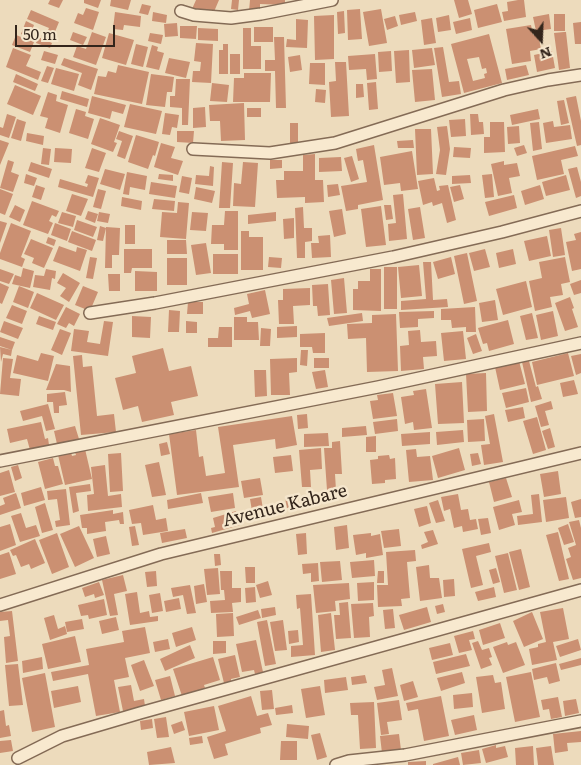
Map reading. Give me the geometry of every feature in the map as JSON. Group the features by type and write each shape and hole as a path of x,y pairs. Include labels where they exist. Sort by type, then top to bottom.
{"street":[{"path":"181,11 194,15 231,18 332,0"},
{"path":"193,149 270,153 335,143 504,90 581,75"},
{"path":"90,313 155,303 401,255 502,232 581,211"},
{"path":"0,461 378,387 581,343"},
{"name":"Avenue Kabare","path":"0,605 161,554 581,453"},
{"path":"18,758 62,736 140,712 581,590"},
{"path":"336,765 349,761 405,756 581,721"}],"building":[{"path":"50,0 63,0 59,8 48,4"},
{"path":"84,0 101,0 98,8 84,3"},
{"path":"111,0 131,0 128,10 110,6"},
{"path":"196,0 219,0 213,14 192,9"},
{"path":"232,0 239,0 238,10 231,9"},
{"path":"250,0 285,0 285,5 260,4 260,11 249,11"},
{"path":"454,0 468,0 472,14 459,18"},
{"path":"524,0 526,17 504,21 502,12 508,11 507,2"},
{"path":"142,4 151,6 148,15 139,13"},
{"path":"497,4 502,22 478,28 474,10"},
{"path":"86,8 99,12 93,30 74,23 78,13 83,15"},
{"path":"360,9 362,39 348,40 347,10"},
{"path":"381,9 387,43 369,46 363,12"},
{"path":"31,10 59,22 52,39 45,37 49,28 27,19"},
{"path":"344,11 345,33 338,34 337,12"},
{"path":"115,12 141,16 140,27 124,25 123,30 113,29"},
{"path":"153,12 167,15 166,23 152,21"},
{"path":"415,12 417,21 401,25 399,15"},
{"path":"549,14 551,29 536,31 533,17"},
{"path":"554,14 565,14 565,31 554,31"},
{"path":"334,15 334,59 315,60 314,16"},
{"path":"449,15 451,30 438,32 436,18"},
{"path":"395,16 398,26 387,30 384,19"},
{"path":"432,18 436,43 424,45 421,20"},
{"path":"470,18 472,30 456,34 453,22"},
{"path":"296,19 308,20 307,48 286,47 287,39 296,40"},
{"path":"26,21 34,25 29,38 21,34"},
{"path":"581,22 581,44 575,44 573,23"},
{"path":"177,23 178,36 165,37 164,24"},
{"path":"531,25 533,35 538,34 541,49 530,51 531,61 512,64 506,29"},
{"path":"180,26 197,26 196,39 180,38"},
{"path":"254,27 273,27 273,42 254,42"},
{"path":"198,28 218,29 218,41 198,40"},
{"path":"243,28 251,28 251,46 261,46 261,69 243,69"},
{"path":"73,32 87,37 83,45 70,40"},
{"path":"92,32 106,37 96,65 73,57 77,46 86,49"},
{"path":"566,32 570,68 559,70 554,33"},
{"path":"109,33 134,40 126,65 102,58"},
{"path":"150,33 163,35 161,44 148,41"},
{"path":"489,34 502,83 464,93 451,44","holes":["479,57 482,69 486,68 485,78 473,81 467,59"]},
{"path":"16,35 34,42 30,52 12,45"},
{"path":"38,37 52,43 50,48 36,43"},
{"path":"274,37 284,37 286,108 276,108 275,71 265,71 265,60 275,60"},
{"path":"196,43 213,44 211,83 192,82 193,71 200,71 201,62 194,61"},
{"path":"136,44 148,47 143,67 131,64"},
{"path":"223,44 228,44 228,74 219,74 219,50 223,50"},
{"path":"152,45 158,47 157,51 164,53 159,70 146,67"},
{"path":"443,47 449,82 459,81 461,94 442,97 434,48"},
{"path":"13,48 31,55 26,66 41,72 38,80 6,67"},
{"path":"432,48 435,65 414,68 412,50"},
{"path":"409,50 410,82 396,83 394,51"},
{"path":"44,51 58,55 55,64 41,60"},
{"path":"391,51 392,71 379,72 378,52"},
{"path":"552,51 555,68 537,72 534,55"},
{"path":"230,54 240,54 240,74 230,74"},
{"path":"375,54 377,79 367,80 366,69 349,70 348,56"},
{"path":"300,55 302,70 290,72 288,57"},
{"path":"64,58 98,69 91,90 78,85 82,73 61,65"},
{"path":"169,58 190,62 186,78 165,73"},
{"path":"335,62 346,62 349,116 331,117 329,82 336,81"},
{"path":"310,63 325,63 325,85 309,84"},
{"path":"118,65 149,72 142,104 94,94 98,76 106,77 108,71 116,73"},
{"path":"526,65 529,75 507,80 505,69"},
{"path":"47,66 54,68 48,83 41,81"},
{"path":"56,68 79,74 74,91 51,84"},
{"path":"432,69 435,100 415,102 412,70"},
{"path":"244,73 271,73 270,102 233,102 234,78 244,78"},
{"path":"16,74 38,84 35,91 13,82"},
{"path":"151,74 174,77 172,92 167,92 165,107 146,105"},
{"path":"176,79 190,79 188,125 182,125 182,108 170,107 170,96 175,96"},
{"path":"376,82 378,109 369,110 367,83"},
{"path":"212,83 229,85 227,102 210,101"},
{"path":"356,84 363,84 364,97 356,98"},
{"path":"15,85 41,96 33,115 7,104"},
{"path":"316,89 326,90 325,103 315,102"},
{"path":"62,91 89,99 87,107 60,99"},
{"path":"48,92 57,95 56,101 68,105 60,133 45,128 48,118 40,116"},
{"path":"92,96 126,105 123,114 112,111 110,119 88,113"},
{"path":"576,96 581,121 581,145 577,146 566,98"},
{"path":"564,100 569,123 561,125 557,101"},
{"path":"244,103 245,140 221,141 220,121 210,121 209,105"},
{"path":"130,104 162,111 156,134 124,127"},
{"path":"205,107 206,127 193,128 193,108"},
{"path":"247,108 261,108 261,117 247,117"},
{"path":"76,109 86,112 85,116 94,119 88,139 69,133"},
{"path":"538,109 540,119 512,125 510,115"},
{"path":"165,113 179,115 177,128 172,127 170,135 162,134"},
{"path":"7,114 16,117 9,138 0,135 0,127 3,128"},
{"path":"470,114 478,114 479,122 483,122 484,134 471,135"},
{"path":"100,118 120,125 114,142 117,143 113,152 91,144"},
{"path":"17,119 26,122 21,141 11,138"},
{"path":"465,119 466,136 451,137 449,120"},
{"path":"553,121 554,127 570,125 572,139 546,143 543,123"},
{"path":"490,122 504,122 505,152 484,153 484,137 490,137"},
{"path":"539,122 542,149 533,151 530,123"},
{"path":"290,123 298,123 298,143 290,143"},
{"path":"447,126 450,149 446,175 436,174 440,150 437,127"},
{"path":"519,126 520,143 508,144 507,127"},
{"path":"415,129 431,129 433,174 417,175"},
{"path":"119,131 133,136 125,159 117,156 122,141 116,139"},
{"path":"177,131 194,131 193,143 177,142"},
{"path":"27,133 44,136 43,145 26,141"},
{"path":"136,135 159,142 155,156 153,155 148,169 128,162"},
{"path":"0,140 9,143 0,165"},
{"path":"413,140 414,148 398,148 397,141"},
{"path":"161,143 175,147 171,158 183,161 178,175 154,167"},
{"path":"374,145 383,200 358,205 358,209 346,211 341,186 367,182 363,160 358,161 356,149"},
{"path":"524,145 527,153 517,156 514,148"},
{"path":"575,146 578,156 561,160 564,174 537,180 532,156"},
{"path":"454,147 471,148 470,158 453,157"},
{"path":"43,148 51,149 49,165 41,164"},
{"path":"55,148 72,149 71,163 54,162"},
{"path":"92,148 106,153 99,172 85,168"},
{"path":"412,151 418,189 401,191 400,183 384,185 380,157"},
{"path":"315,154 315,180 323,180 324,202 305,203 305,197 277,198 276,180 284,180 284,171 303,171 303,155"},
{"path":"352,156 359,179 351,182 344,158"},
{"path":"341,157 342,171 319,172 319,158"},
{"path":"8,160 14,162 11,172 19,175 13,192 0,188"},
{"path":"270,160 282,160 282,168 270,169"},
{"path":"504,161 504,165 517,163 520,176 509,178 512,193 498,196 491,164"},
{"path":"31,162 52,169 49,178 28,171"},
{"path":"222,162 233,163 230,208 219,208"},
{"path":"243,162 258,163 255,207 233,206 234,183 241,184"},
{"path":"210,166 214,167 213,186 195,184 196,175 209,176"},
{"path":"577,167 581,182 581,196 576,198 568,169"},
{"path":"105,169 125,174 120,190 100,184"},
{"path":"127,172 147,176 145,190 130,187 129,195 123,194"},
{"path":"26,174 37,178 34,186 24,183"},
{"path":"159,174 173,175 173,181 158,179"},
{"path":"492,174 494,197 485,198 482,175"},
{"path":"88,175 99,178 93,197 58,187 60,179 87,187 88,184 85,183"},
{"path":"470,175 471,183 452,184 452,176"},
{"path":"566,175 570,190 546,196 542,182"},
{"path":"182,176 192,178 189,194 179,192"},
{"path":"434,178 437,191 440,190 439,186 448,185 456,220 447,223 442,203 433,206 432,202 423,205 418,181"},
{"path":"151,182 177,186 175,198 149,194"},
{"path":"338,184 340,195 328,197 327,185"},
{"path":"36,185 45,188 41,200 32,197"},
{"path":"460,185 464,199 454,202 450,187"},
{"path":"540,185 544,199 525,205 521,191"},
{"path":"196,187 215,191 212,203 194,199"},
{"path":"0,189 13,194 5,215 0,213"},
{"path":"98,189 106,191 101,209 93,207"},
{"path":"72,194 88,199 81,216 66,211"},
{"path":"403,194 407,239 389,241 388,224 396,223 393,195"},
{"path":"514,195 517,208 489,216 485,202"},
{"path":"122,197 142,201 141,210 121,206"},
{"path":"154,199 175,201 174,211 152,209"},
{"path":"32,201 59,211 56,217 52,215 49,221 53,223 48,234 23,225"},
{"path":"178,202 189,203 186,239 160,237 162,212 177,213"},
{"path":"15,205 25,210 20,222 9,217"},
{"path":"384,205 391,205 393,219 386,220"},
{"path":"381,206 386,245 366,247 361,209"},
{"path":"303,207 304,228 312,228 312,241 305,242 305,258 297,258 295,208"},
{"path":"420,207 425,238 413,240 408,209"},
{"path":"342,209 346,234 334,237 329,211"},
{"path":"88,211 98,214 95,223 85,219"},
{"path":"225,211 238,211 238,250 224,250 224,244 211,244 212,225 224,225"},
{"path":"62,212 76,216 73,227 58,223"},
{"path":"99,212 110,214 108,223 97,221"},
{"path":"192,212 208,213 206,231 190,230"},
{"path":"276,212 276,221 248,224 248,215"},
{"path":"294,218 294,238 284,239 283,219"},
{"path":"77,220 97,227 93,237 74,230"},
{"path":"0,221 7,223 0,243"},
{"path":"11,223 31,231 21,257 25,259 22,267 0,259 0,253"},
{"path":"55,223 71,229 67,241 51,235"},
{"path":"125,225 135,225 135,244 125,244"},
{"path":"100,226 106,228 103,241 97,240"},
{"path":"106,227 120,228 119,255 112,255 112,268 105,268"},
{"path":"561,228 565,255 553,257 549,230"},
{"path":"72,231 96,240 92,251 68,242"},
{"path":"241,231 249,231 249,237 263,237 263,270 241,270"},
{"path":"581,232 581,269 572,271 566,242 576,240 574,234"},
{"path":"330,235 331,257 312,258 311,243 319,243 318,236"},
{"path":"547,236 551,256 529,261 524,241"},
{"path":"48,237 56,240 54,246 46,243"},
{"path":"31,239 53,248 44,268 32,263 34,258 24,254"},
{"path":"167,240 186,240 187,254 167,254"},
{"path":"206,243 211,273 196,275 191,245"},
{"path":"59,246 76,252 77,247 87,250 80,271 53,261"},
{"path":"124,249 152,249 152,268 132,268 131,273 124,273"},
{"path":"485,249 490,267 474,271 469,253"},
{"path":"513,249 516,264 499,268 496,253"},
{"path":"467,253 477,301 464,304 454,256"},
{"path":"213,254 238,254 238,274 213,274"},
{"path":"90,257 97,258 93,279 86,278"},
{"path":"269,257 282,258 281,268 268,267"},
{"path":"451,257 455,274 438,279 433,262"},
{"path":"565,257 570,282 561,284 563,295 550,297 552,307 535,311 529,281 542,278 539,262"},
{"path":"167,258 187,258 187,285 167,285"},
{"path":"423,262 431,262 433,300 447,299 448,307 401,310 401,301 426,299"},
{"path":"419,265 422,296 401,298 398,267"},
{"path":"384,267 397,267 397,309 384,309"},
{"path":"23,268 34,271 30,288 12,284 15,275 21,277"},
{"path":"0,269 14,274 9,284 0,281"},
{"path":"46,269 56,271 55,279 52,278 50,290 33,287 35,275 44,276"},
{"path":"370,269 381,269 381,311 353,310 353,289 358,289 358,281 370,281"},
{"path":"135,271 157,272 157,291 135,291"},
{"path":"63,273 80,283 69,302 60,296 66,288 57,283"},
{"path":"108,274 120,274 120,291 109,291"},
{"path":"344,278 347,313 334,314 331,280"},
{"path":"581,280 581,293 574,295 570,284"},
{"path":"526,281 532,307 503,315 496,289"},
{"path":"0,283 9,287 2,304 0,303"},
{"path":"328,284 330,315 318,316 317,306 313,306 312,285"},
{"path":"19,286 34,292 28,308 13,302"},
{"path":"83,286 98,292 90,311 75,305"},
{"path":"310,288 310,305 293,306 294,324 279,324 278,300 283,300 283,289"},
{"path":"265,290 270,314 252,318 250,311 235,315 234,308 249,304 247,294"},
{"path":"37,293 64,305 56,320 30,308"},
{"path":"570,297 578,327 565,331 555,303"},
{"path":"495,300 498,320 482,322 479,303"},
{"path":"188,302 203,302 203,314 187,314"},
{"path":"12,305 27,311 22,324 6,318"},
{"path":"66,307 80,314 74,326 69,323 66,328 57,324"},
{"path":"475,307 476,332 466,332 466,327 452,328 451,320 441,320 441,309"},
{"path":"169,310 180,311 179,332 168,332"},
{"path":"434,311 434,318 418,319 418,327 400,328 399,312"},
{"path":"553,311 558,336 541,340 536,315"},
{"path":"362,313 363,321 329,326 327,318"},
{"path":"532,313 538,338 526,340 520,316"},
{"path":"396,314 398,371 367,372 366,338 348,339 347,324 372,323 372,315"},
{"path":"39,316 56,322 53,330 36,324"},
{"path":"132,316 151,317 150,338 132,337"},
{"path":"234,317 247,317 247,322 258,322 259,340 234,340"},
{"path":"508,320 514,344 489,351 487,343 483,344 478,328"},
{"path":"4,321 23,328 18,339 0,332"},
{"path":"104,321 113,322 108,356 71,351 74,329 89,331 87,342 100,344"},
{"path":"186,321 197,322 197,333 186,333"},
{"path":"297,326 297,337 277,338 277,327"},
{"path":"219,327 232,327 232,347 208,347 208,338 218,338"},
{"path":"261,328 271,329 270,346 260,346"},
{"path":"60,329 71,333 62,355 51,350"},
{"path":"420,330 421,342 436,341 437,356 423,357 424,369 401,371 400,346 409,345 408,331"},
{"path":"463,331 466,359 444,361 441,333"},
{"path":"325,333 325,353 313,353 312,347 300,347 300,334"},
{"path":"476,334 482,351 473,354 467,338"},
{"path":"0,337 15,342 12,350 0,346"},
{"path":"0,347 12,350 11,356 3,354 1,362"},
{"path":"163,348 169,371 191,366 198,396 171,402 174,415 142,422 138,406 123,410 115,378 136,373 132,356"},
{"path":"301,350 308,350 307,366 300,365"},
{"path":"41,353 54,356 48,381 13,373 17,355 38,361"},
{"path":"568,353 574,376 537,385 532,362"},
{"path":"581,354 581,373 576,375 571,356"},
{"path":"82,355 83,367 92,366 97,416 114,414 116,432 81,435 73,356"},
{"path":"3,358 13,359 10,378 21,379 19,396 0,394"},
{"path":"297,358 297,372 289,373 290,395 271,395 270,359"},
{"path":"314,358 329,358 329,368 314,368"},
{"path":"519,361 525,384 500,390 495,367"},
{"path":"529,361 536,387 538,386 542,399 531,402 522,362"},
{"path":"56,364 70,366 71,392 46,390"},
{"path":"254,370 266,370 267,396 255,397"},
{"path":"325,370 328,387 316,389 312,372"},
{"path":"486,373 487,411 468,412 466,374"},
{"path":"574,380 578,394 563,397 560,383"},
{"path":"462,382 464,423 438,424 435,384"},
{"path":"526,388 529,402 506,408 502,393"},
{"path":"426,389 432,428 414,430 413,422 405,424 401,397 414,395 413,391"},
{"path":"65,392 67,405 59,406 59,413 54,413 53,402 47,402 47,394"},
{"path":"393,393 397,416 373,419 370,401 378,400 377,395"},
{"path":"551,401 553,409 545,411 549,425 541,427 535,406"},
{"path":"48,404 55,429 46,431 42,416 23,421 20,411"},
{"path":"523,407 525,418 508,422 505,410"},
{"path":"307,414 308,428 298,429 297,415"},
{"path":"494,414 503,462 484,465 481,445 490,444 485,416"},
{"path":"292,416 297,445 276,449 275,439 233,445 239,487 177,495 169,434 196,430 199,457 203,456 206,476 225,473 218,427"},
{"path":"537,417 546,450 533,454 523,421"},
{"path":"397,419 398,431 375,434 373,422"},
{"path":"484,419 485,441 468,442 467,420"},
{"path":"41,422 45,439 48,438 49,445 30,450 27,439 10,443 7,429"},
{"path":"75,426 79,439 57,444 54,431"},
{"path":"366,426 367,435 342,437 342,428"},
{"path":"550,428 555,447 548,449 542,431"},
{"path":"463,430 464,442 437,445 436,432"},
{"path":"430,432 430,444 402,446 401,434"},
{"path":"328,433 329,446 304,447 304,434"},
{"path":"376,436 376,452 366,452 366,437"},
{"path":"340,441 342,474 335,474 336,490 327,490 324,448 332,448 332,442"},
{"path":"167,442 170,454 161,456 159,444"},
{"path":"321,448 322,469 310,470 311,487 302,487 299,450"},
{"path":"459,448 465,470 438,478 432,456"},
{"path":"85,449 92,479 65,485 58,455 71,452 72,456 76,455 75,452"},
{"path":"416,449 417,457 430,456 433,480 409,482 406,450"},
{"path":"121,453 123,491 110,492 108,454"},
{"path":"478,453 481,464 472,466 470,454"},
{"path":"291,455 293,471 275,473 273,457"},
{"path":"389,455 390,459 395,458 396,479 385,480 385,483 372,484 370,460 378,459 378,456"},
{"path":"53,458 55,466 58,466 63,484 45,489 38,462"},
{"path":"159,462 166,495 152,497 145,465"},
{"path":"18,465 22,478 15,481 11,467"},
{"path":"105,465 108,496 121,494 122,507 88,511 87,495 94,494 91,467"},
{"path":"9,470 15,492 0,496 0,473"},
{"path":"558,471 561,494 544,497 540,474"},
{"path":"260,478 263,495 244,498 241,481"},
{"path":"506,478 512,497 494,502 489,482"},
{"path":"90,484 91,491 76,493 79,511 73,513 69,487"},
{"path":"41,487 45,500 24,506 21,493"},
{"path":"66,489 70,525 56,527 55,521 60,520 57,499 48,500 47,491"},
{"path":"16,493 21,508 0,515 0,506 5,504 3,498"},
{"path":"201,493 203,503 168,509 167,500"},
{"path":"233,493 235,508 211,512 208,497"},
{"path":"458,494 461,510 468,509 470,520 476,519 478,529 463,532 462,526 454,528 450,509 444,511 441,497"},
{"path":"539,494 542,522 518,525 517,516 533,514 531,495"},
{"path":"261,497 264,515 253,517 250,499"},
{"path":"294,497 295,507 287,508 285,498"},
{"path":"566,497 569,518 546,522 543,500"},
{"path":"581,499 581,517 575,518 571,502"},
{"path":"438,500 445,521 436,523 429,503"},
{"path":"519,500 522,512 512,514 515,525 499,530 493,507"},
{"path":"45,503 53,530 42,533 35,507"},
{"path":"153,505 156,520 166,518 168,531 143,535 141,523 132,524 129,510"},
{"path":"427,506 431,523 419,527 414,509"},
{"path":"113,510 113,514 123,512 124,524 120,524 119,520 105,522 106,531 87,534 87,528 82,528 80,515"},
{"path":"236,511 240,525 212,533 211,528 215,527 213,518"},
{"path":"21,513 26,528 36,525 40,536 20,542 11,516"},
{"path":"488,518 491,533 481,535 478,519"},
{"path":"579,520 581,528 581,578 573,580 566,559 571,557 568,548 576,545 569,522"},
{"path":"10,524 16,545 0,551 0,527"},
{"path":"568,524 574,542 564,545 558,528"},
{"path":"347,525 349,548 336,550 334,527"},
{"path":"79,526 94,558 75,567 60,534"},
{"path":"135,526 139,545 132,546 129,527"},
{"path":"185,529 187,538 162,543 160,533"},
{"path":"399,529 401,546 384,548 381,531"},
{"path":"433,530 438,544 422,549 421,545 428,542 424,532"},
{"path":"558,532 569,579 559,581 546,535"},
{"path":"57,533 69,567 52,574 39,540"},
{"path":"306,533 307,554 298,555 296,534"},
{"path":"371,533 371,536 380,534 383,555 366,558 366,553 356,555 353,535"},
{"path":"106,536 110,554 97,557 93,539"},
{"path":"35,539 45,563 31,569 29,564 21,567 16,555 13,556 10,550"},
{"path":"489,543 491,552 476,556 483,585 471,588 462,549"},
{"path":"521,549 530,587 519,590 509,552"},
{"path":"415,550 416,561 407,562 410,598 401,599 402,606 378,607 377,585 388,585 386,552"},
{"path":"9,552 16,574 0,579 0,555"},
{"path":"508,553 517,590 504,593 495,556"},
{"path":"214,554 220,554 221,565 215,566"},
{"path":"374,560 375,576 352,578 350,562"},
{"path":"340,561 342,580 322,582 320,562"},
{"path":"318,563 319,581 311,582 311,573 303,574 302,564"},
{"path":"429,565 430,578 439,578 442,598 420,601 416,567"},
{"path":"245,567 255,567 255,583 246,583"},
{"path":"218,568 220,594 207,595 204,569"},
{"path":"496,568 500,582 493,584 489,570"},
{"path":"156,571 157,586 147,587 145,572"},
{"path":"220,571 232,571 232,588 241,588 241,602 232,603 233,612 211,613 210,601 225,600 224,590 221,590"},
{"path":"378,571 384,571 384,583 377,583"},
{"path":"123,575 127,591 114,594 118,615 110,616 102,580"},
{"path":"454,579 455,596 444,597 443,580"},
{"path":"268,581 272,595 260,598 256,585"},
{"path":"99,582 104,595 95,598 94,594 85,597 82,588"},
{"path":"374,582 374,600 358,601 357,583"},
{"path":"349,583 350,599 335,601 336,611 316,613 313,585"},
{"path":"204,584 207,602 196,604 194,586"},
{"path":"190,585 196,613 187,614 183,595 173,597 171,588"},
{"path":"255,587 256,602 246,603 245,588"},
{"path":"494,587 496,597 478,601 475,592"},
{"path":"137,592 140,613 149,611 150,617 158,616 158,621 130,625 125,594"},
{"path":"160,593 163,611 152,613 149,595"},
{"path":"311,594 315,655 291,657 291,646 303,645 300,608 297,609 296,595"},
{"path":"179,598 181,609 166,612 164,601"},
{"path":"104,599 107,615 89,619 88,615 81,616 78,605"},
{"path":"348,602 351,638 336,639 334,615 340,615 339,603"},
{"path":"373,603 374,616 369,617 370,637 354,638 351,604"},
{"path":"443,604 445,612 437,614 435,606"},
{"path":"275,607 276,615 262,618 261,609"},
{"path":"427,607 431,622 404,630 399,615"},
{"path":"563,608 569,639 553,642 557,660 532,665 529,649 538,647 538,644 546,642 540,612"},
{"path":"393,609 395,628 385,629 383,610"},
{"path":"258,610 261,618 239,625 236,617"},
{"path":"12,611 18,661 6,663 4,637 10,636 8,620 0,621 0,612"},
{"path":"532,612 543,639 524,647 513,621"},
{"path":"233,613 234,636 217,637 216,614"},
{"path":"331,613 335,650 321,652 318,615"},
{"path":"54,615 58,629 65,626 67,634 50,640 44,618"},
{"path":"116,617 119,630 102,634 99,621"},
{"path":"82,619 84,629 67,632 65,622"},
{"path":"267,620 276,664 265,666 257,622"},
{"path":"283,620 287,650 275,651 270,622"},
{"path":"500,623 505,638 483,645 479,630"},
{"path":"145,627 150,653 125,658 129,677 114,680 120,712 96,716 88,674 53,681 51,672 89,665 86,649 124,642 122,631"},
{"path":"192,627 196,640 176,647 172,633"},
{"path":"298,630 299,642 289,644 288,631"},
{"path":"473,631 475,639 469,640 472,650 459,653 454,636"},
{"path":"75,636 81,662 48,669 42,644"},
{"path":"168,639 170,649 155,652 153,642"},
{"path":"578,639 581,650 560,657 556,646"},
{"path":"256,640 263,672 255,674 254,670 242,672 236,644"},
{"path":"213,641 226,641 226,653 213,654"},
{"path":"478,641 482,650 489,648 492,657 489,658 492,665 481,669 472,643"},
{"path":"507,642 508,645 516,642 525,665 503,673 493,647"},
{"path":"450,643 453,655 432,660 429,648"},
{"path":"190,645 195,658 165,671 160,659"},
{"path":"466,654 470,666 436,674 433,662"},
{"path":"235,655 240,677 231,679 231,682 224,683 218,659"},
{"path":"42,657 43,669 23,673 22,661"},
{"path":"213,657 220,680 204,685 205,688 182,696 173,669"},
{"path":"581,658 581,665 561,670 559,664"},
{"path":"144,660 154,686 140,691 131,665"},
{"path":"556,663 560,681 549,684 547,677 534,680 532,669"},
{"path":"18,664 23,705 9,706 5,665"},
{"path":"392,668 398,696 377,700 374,687 385,685 382,670"},
{"path":"462,672 465,683 441,691 437,678"},
{"path":"531,672 540,717 515,722 506,677"},
{"path":"45,673 55,727 32,732 22,678"},
{"path":"365,675 367,683 352,685 351,677"},
{"path":"493,675 495,683 501,682 505,709 482,713 476,677"},
{"path":"170,676 175,696 161,700 155,680"},
{"path":"346,677 348,690 325,693 324,680"},
{"path":"413,681 418,697 404,701 400,685"},
{"path":"131,685 134,701 144,699 145,706 123,711 118,687"},
{"path":"78,686 81,702 54,708 51,691"},
{"path":"320,686 325,715 306,718 301,689"},
{"path":"272,690 274,709 262,710 260,691"},
{"path":"472,693 473,707 454,709 453,695"},
{"path":"251,696 257,716 268,713 272,725 260,728 261,733 225,744 228,755 214,759 207,737 226,731 218,706"},
{"path":"441,696 449,736 424,741 418,709 408,711 406,703"},
{"path":"558,697 562,717 551,719 549,709 543,710 541,700"},
{"path":"576,699 579,713 565,716 563,701"},
{"path":"399,700 402,720 387,722 389,734 381,735 377,703"},
{"path":"374,702 376,748 360,749 358,715 351,715 350,703"},
{"path":"292,705 293,713 276,715 275,708"},
{"path":"214,706 219,730 189,736 184,712"},
{"path":"4,710 6,726 9,725 11,736 0,738 0,711"},
{"path":"474,715 477,730 455,735 451,720"},
{"path":"166,717 169,737 157,738 154,719"},
{"path":"152,719 153,728 141,730 140,721"},
{"path":"182,721 185,730 174,734 171,725"},
{"path":"287,724 309,726 308,739 286,737"},
{"path":"581,731 581,742 567,743 568,751 555,753 553,734"},
{"path":"320,733 327,757 317,760 311,735"},
{"path":"399,734 401,750 382,753 380,736"},
{"path":"202,736 203,743 190,745 189,738"},
{"path":"11,740 13,751 0,753 0,741"},
{"path":"281,741 297,741 297,760 280,760"},
{"path":"496,745 496,748 505,746 508,757 486,763 482,749"},
{"path":"533,746 534,765 516,765 515,748"},
{"path":"551,746 554,765 538,765 536,748"},
{"path":"171,747 175,763 149,765 147,752"},
{"path":"479,750 481,763 463,765 461,753"},
{"path":"458,757 460,765 433,765 433,764"},
{"path":"426,761 426,765 408,765 408,762"}]}
